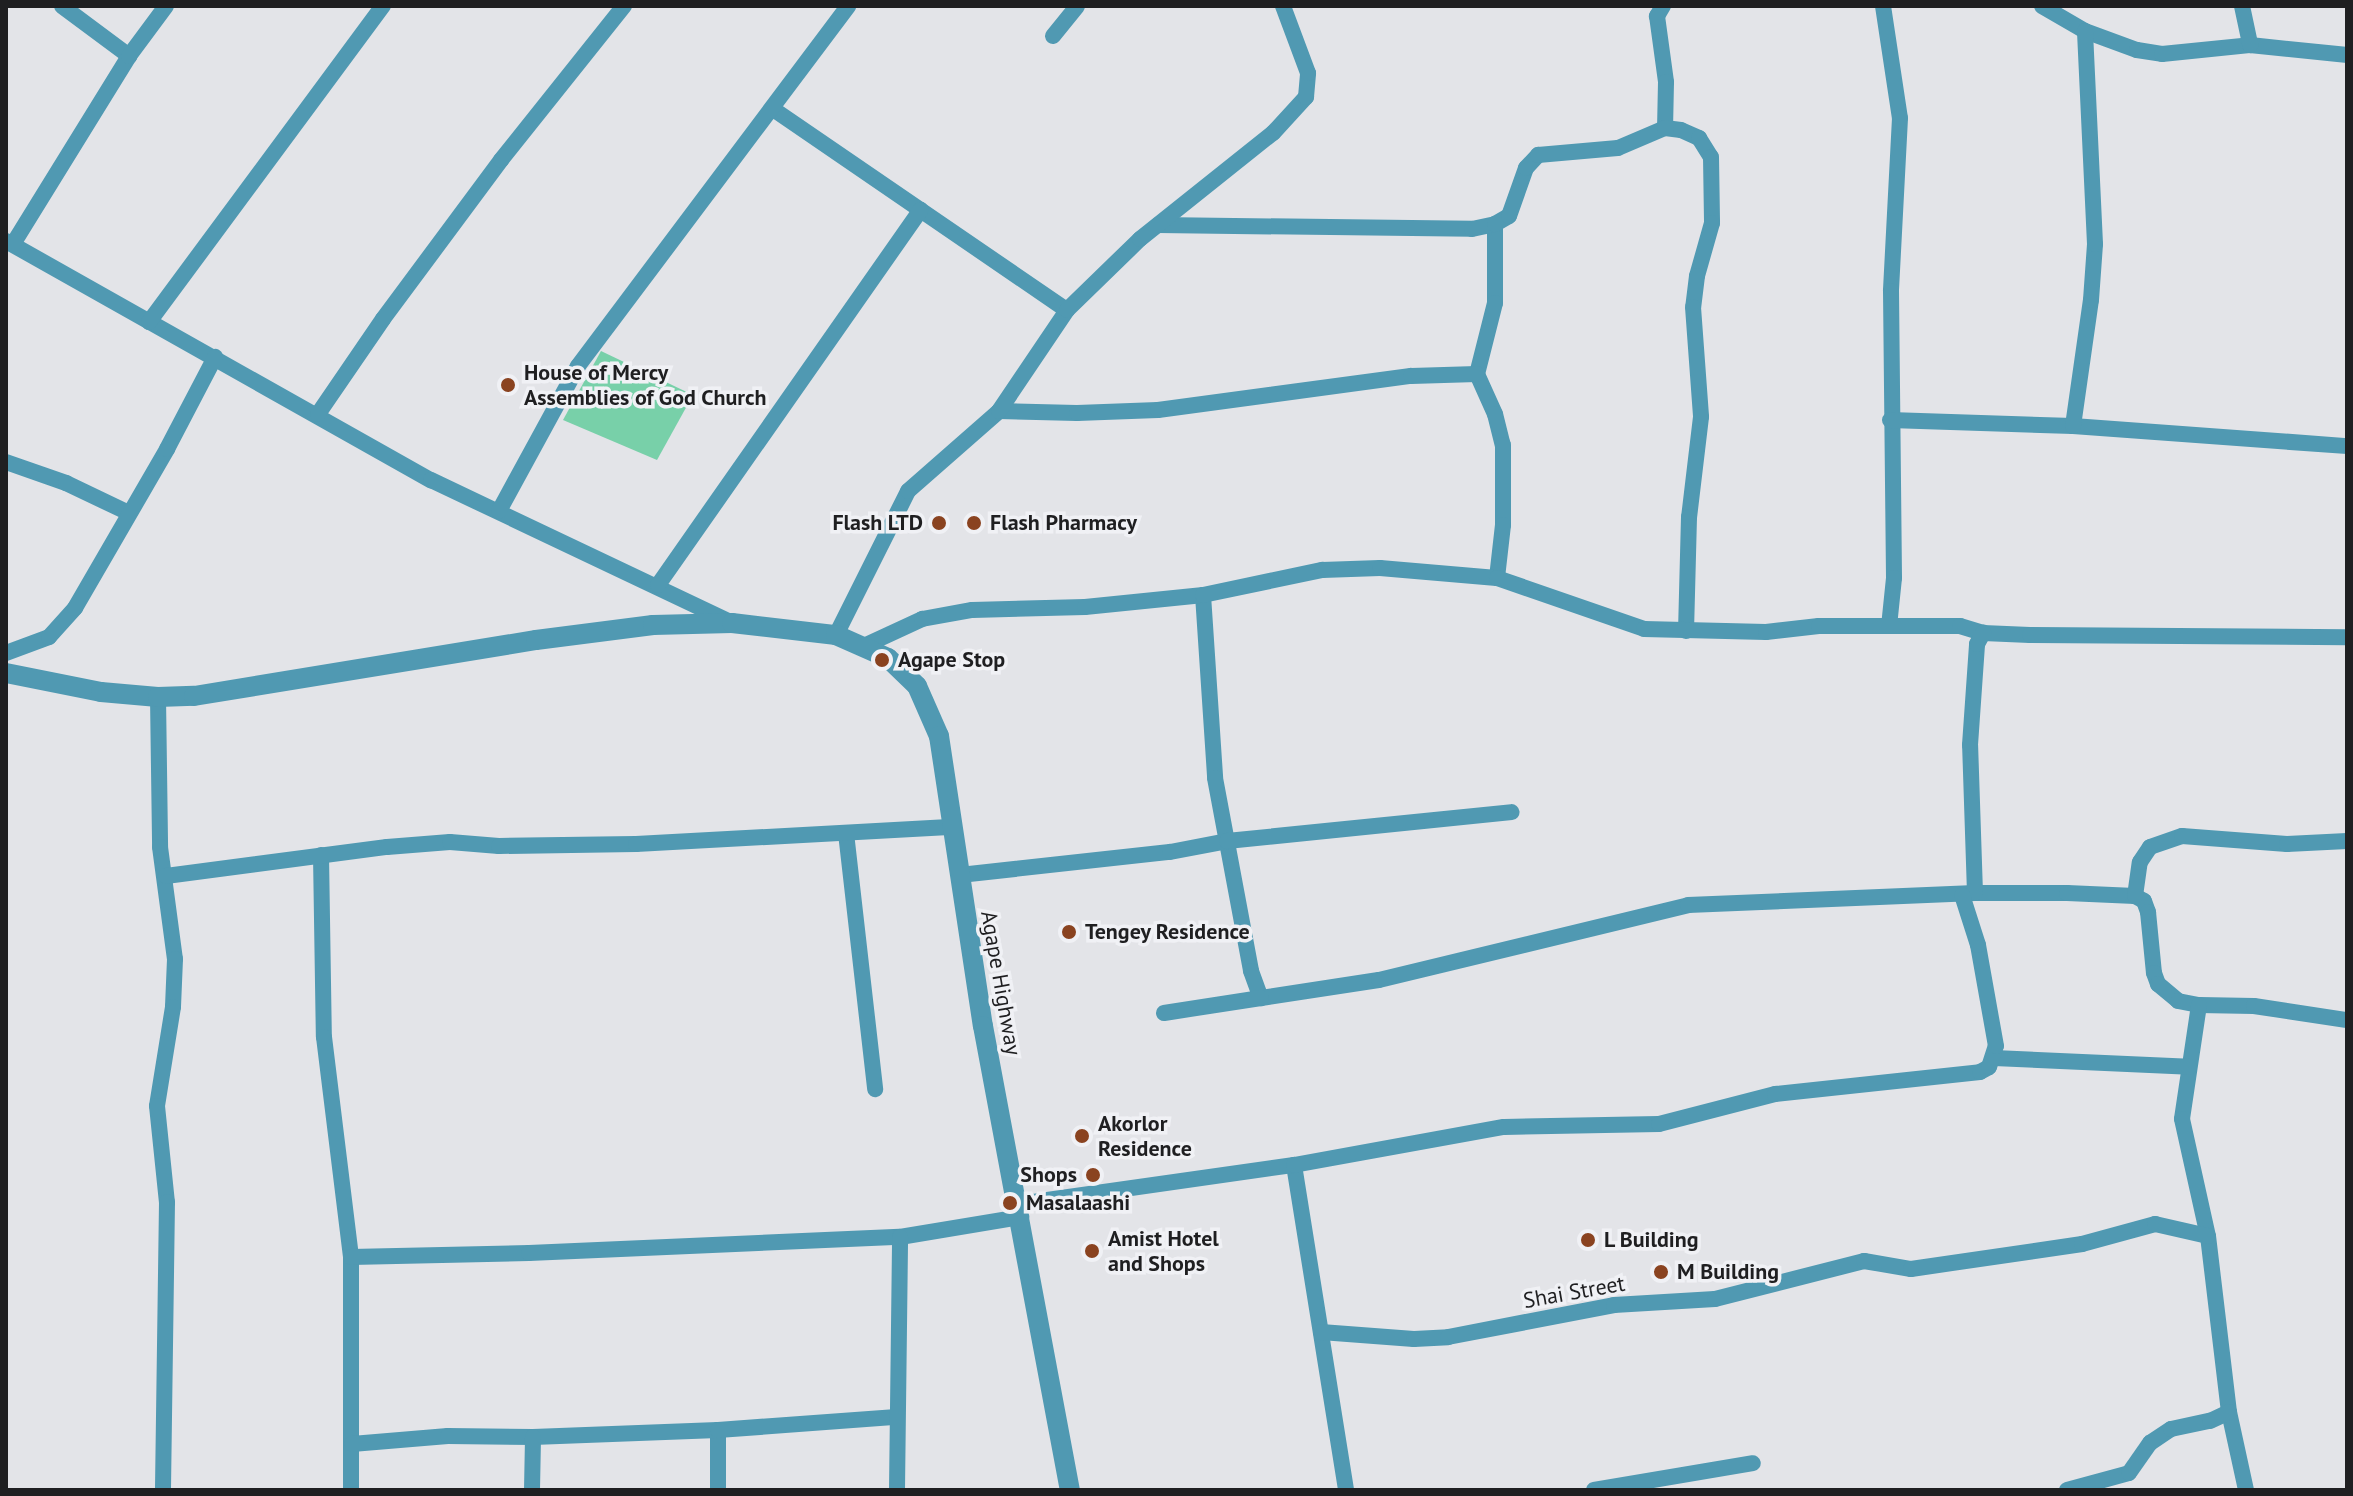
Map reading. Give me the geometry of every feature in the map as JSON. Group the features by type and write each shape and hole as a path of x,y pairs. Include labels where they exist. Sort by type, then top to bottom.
{"street":[{"path":"62,6 129,56"},
{"path":"166,6 129,56 9,242 318,414 395,461 732,623"},
{"path":"149,322 383,6"},
{"path":"318,414 383,319 501,160 624,6"},
{"path":"499,511 578,366 848,6"},
{"path":"1053,36 1077,6"},
{"path":"836,635 908,491 999,411 1067,310 1158,225 1273,133 1306,97 1308,73 1283,6"},
{"path":"1663,6 1657,16 1666,82 1665,128"},
{"path":"1883,6 1900,118 1891,291 1894,578 1889,626"},
{"path":"2042,6 2085,31 2137,50 2162,54 2250,45 2347,55"},
{"path":"2242,6 2250,45"},
{"path":"2073,426 2094,272 2085,31"},
{"path":"773,109 1067,310"},
{"path":"1158,225 1453,230 1495,224 1509,216 1526,168 1538,155 1618,148 1665,128 1699,138 1711,157 1712,223 1697,276 1693,307 1701,417 1689,517 1686,631"},
{"path":"658,585 921,210"},
{"path":"1495,224 1495,303 1477,374 1495,414 1503,445 1503,525 1497,578"},
{"path":"6,653 35,644 56,631 75,608 215,357"},
{"path":"999,411 1158,410 1411,376 1477,374"},
{"path":"1890,420 2073,426 2347,446"},
{"path":"6,462 66,483 129,513"},
{"path":"866,645 922,619 972,610 1072,608 1203,595 1322,570 1380,568 1497,578 1644,629 1766,632 1819,626 1960,626 1983,633 2347,637"},
{"path":"1203,595 1215,778 1251,971 1261,998"},
{"name":"Agape Highway","path":"6,673 76,688 158,697 239,691 592,632 653,625 732,623 836,635 866,645 906,672 929,707 939,736 983,1026 1020,1210 1070,1490"},
{"path":"351,1257 529,1253 900,1237 1020,1210 1110,1183 1294,1165 1504,1127 1659,1124 1775,1094 1980,1072 1989,1067 1996,1046 1968,894 1970,745 1977,644 1983,633"},
{"path":"158,697 160,847 175,959 173,1007 157,1106 167,1202 163,1490"},
{"path":"960,875 1170,852 1227,841 1512,812"},
{"path":"166,876 321,855 450,842 499,846 636,844 954,827"},
{"path":"846,833 875,1089"},
{"path":"2135,896 2140,862 2150,847 2182,836 2287,844 2347,841"},
{"path":"321,855 324,1037 351,1257 351,1490"},
{"path":"1164,1013 1379,980 1688,905 1968,894 2135,896 2147,905 2158,984 2178,1001 2199,1005 2254,1006 2347,1020"},
{"path":"2199,1005 2182,1119 2208,1236 2229,1412 2246,1490"},
{"path":"1994,1058 2189,1067"},
{"path":"1294,1165 1346,1490"},
{"name":"Shai Street","path":"1321,1332 1414,1339 1448,1337 1614,1305 1715,1299 1864,1261 1911,1269 1984,1255 2082,1244 2155,1224 2208,1236"},
{"path":"897,1490 900,1237"},
{"path":"2067,1490 2129,1473 2150,1443 2171,1429 2210,1421 2229,1412"},
{"path":"352,1444 448,1436 533,1437 718,1430 897,1417"},
{"path":"718,1430 718,1490"},
{"path":"532,1490 533,1437"},
{"path":"1594,1490 1753,1463"}],"green space":[{"path":"601,351 693,395 657,460 563,420"}],"place":[{"name":"House of Mercy Assemblies of God Church","path":"508,385"},
{"name":"Flash LTD","path":"939,523"},
{"name":"Flash Pharmacy","path":"974,523"},
{"name":"Agape Stop","path":"882,660"},
{"name":"Tengey Residence","path":"1069,932"},
{"name":"Akorlor Residence","path":"1082,1136"},
{"name":"Shops","path":"1093,1175"},
{"name":"Masalaashi","path":"1010,1203"},
{"name":"L Building","path":"1588,1240"},
{"name":"Amist Hotel and Shops","path":"1092,1251"},
{"name":"M Building","path":"1661,1272"}]}
